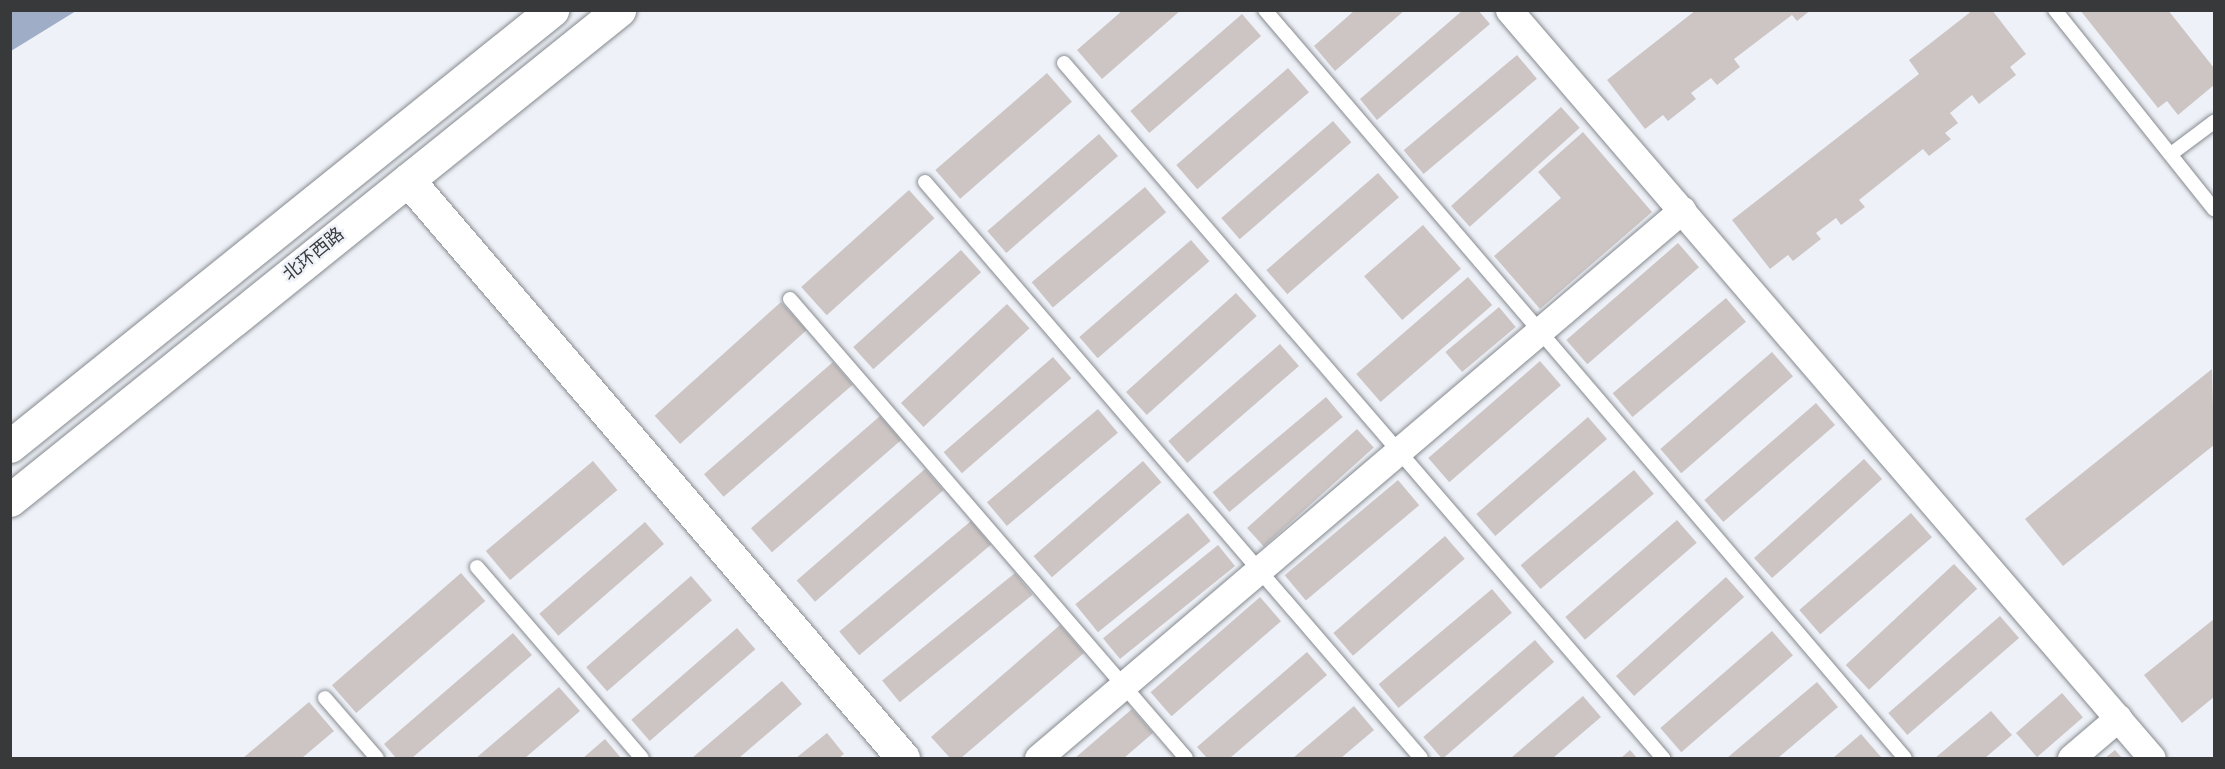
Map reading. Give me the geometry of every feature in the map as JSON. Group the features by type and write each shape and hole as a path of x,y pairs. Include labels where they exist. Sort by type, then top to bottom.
{"main road":[{"path":"10,446 552,10"},
{"name":"北环西路","path":"10,500 619,10"},
{"path":"408,180 903,759"}],"street":[{"path":"1509,10 2152,759"},
{"path":"1038,759 1682,210"},
{"path":"2071,759 2118,718"}],"lane":[{"path":"1265,10 1905,759"},
{"path":"2055,10 2214,209"},
{"path":"1064,63 1663,759"},
{"path":"2170,154 2214,122"},
{"path":"925,182 1421,759"},
{"path":"790,298 1186,759"},
{"path":"477,567 642,759"},
{"path":"325,698 377,759"}],"water":[{"path":"11,10 76,10 76,11 11,51"}],"building":[{"path":"1123,10 1181,10 1102,79 1077,50"},
{"path":"1355,10 1405,10 1335,71 1314,46"},
{"path":"1463,10 1478,10 1490,24 1377,120 1360,99"},
{"path":"1696,10 1811,10 1797,21 1792,15 1734,59 1740,67 1717,85 1711,78 1691,93 1696,99 1668,121 1663,115 1645,129 1607,80"},
{"path":"1973,10 1992,10 2026,54 2010,67 2016,75 1979,104 1972,95 1950,113 1958,123 1945,133 1951,139 1929,156 1923,149 1859,200 1865,207 1841,225 1836,218 1816,233 1821,239 1793,261 1788,255 1770,269 1732,220 1919,74 1909,60"},
{"path":"2080,10 2168,10 2214,68 2214,85 2178,115 2167,101 2158,108"},
{"path":"1242,14 1261,36 1149,133 1130,111"},
{"path":"1517,55 1537,79 1424,174 1404,150"},
{"path":"1288,68 1309,92 1197,189 1176,165"},
{"path":"1047,73 1072,102 960,199 935,170"},
{"path":"1561,107 1580,128 1470,227 1451,206"},
{"path":"1333,121 1351,142 1240,239 1221,218"},
{"path":"1583,132 1652,212 1540,309 1494,256 1561,198 1538,172"},
{"path":"1099,134 1118,156 1006,253 987,231"},
{"path":"1378,173 1399,197 1287,294 1266,270"},
{"path":"1145,187 1166,212 1053,307 1032,282"},
{"path":"909,190 934,218 827,315 801,287"},
{"path":"1423,225 1461,269 1402,320 1364,276"},
{"path":"1191,240 1209,261 1098,358 1079,337"},
{"path":"1678,243 1699,267 1587,364 1566,340"},
{"path":"961,250 981,272 873,369 853,347"},
{"path":"1468,277 1492,305 1381,402 1356,374"},
{"path":"1236,293 1257,316 1147,415 1126,392"},
{"path":"1726,298 1746,322 1633,417 1613,393"},
{"path":"781,302 806,330 680,444 655,416"},
{"path":"1007,304 1030,328 923,427 901,403"},
{"path":"1499,307 1516,327 1462,372 1445,352"},
{"path":"1280,344 1299,366 1187,463 1168,441"},
{"path":"1772,352 1793,376 1681,473 1660,449"},
{"path":"1053,357 1071,378 962,473 944,452"},
{"path":"1540,361 1561,385 1449,482 1428,458"},
{"path":"833,362 853,385 724,497 704,474"},
{"path":"2212,369 2214,445 2063,566 2025,519"},
{"path":"1326,397 1343,417 1229,512 1213,492"},
{"path":"1816,403 1835,425 1723,522 1704,500"},
{"path":"1098,409 1118,433 1007,526 987,502"},
{"path":"880,416 901,440 772,552 751,528"},
{"path":"1588,417 1607,439 1495,536 1476,514"},
{"path":"1357,429 1374,448 1264,547 1247,528"},
{"path":"1864,459 1882,479 1772,578 1754,558"},
{"path":"593,461 617,490 510,580 486,551"},
{"path":"1143,461 1161,482 1052,577 1034,556"},
{"path":"925,469 943,490 815,602 797,581"},
{"path":"1634,470 1654,494 1541,589 1521,565"},
{"path":"1398,480 1419,505 1306,600 1285,575"},
{"path":"1188,513 1211,541 1098,632 1075,604"},
{"path":"1911,513 1932,537 1820,634 1799,610"},
{"path":"1677,520 1697,543 1585,640 1565,617"},
{"path":"971,521 991,545 859,655 839,632"},
{"path":"645,522 664,544 558,636 539,614"},
{"path":"1445,536 1465,559 1353,656 1333,633"},
{"path":"1218,545 1235,566 1120,659 1103,638"},
{"path":"1954,564 1977,589 1869,690 1846,665"},
{"path":"461,573 485,601 356,713 332,685"},
{"path":"1015,573 1033,595 900,702 882,681"},
{"path":"691,576 712,600 607,691 586,667"},
{"path":"1726,577 1744,597 1634,696 1616,676"},
{"path":"1492,589 1512,613 1399,708 1379,684"},
{"path":"1260,597 1281,621 1172,716 1151,692"},
{"path":"2000,616 2019,638 1907,735 1888,713"},
{"path":"2214,619 2214,697 2182,723 2144,675"},
{"path":"1060,625 1084,653 961,758 950,758 931,737"},
{"path":"737,628 755,649 650,741 631,720"},
{"path":"1772,631 1793,655 1681,752 1660,728"},
{"path":"513,633 532,655 412,758 396,758 384,744"},
{"path":"1535,640 1554,662 1443,758 1423,737"},
{"path":"1307,652 1327,675 1230,758 1207,758 1197,747"},
{"path":"782,681 802,704 739,758 692,758"},
{"path":"1817,682 1838,707 1778,758 1727,758"},
{"path":"559,687 580,711 525,758 476,758"},
{"path":"2062,693 2083,717 2037,757 2016,733"},
{"path":"1583,696 1601,717 1553,758 1511,758"},
{"path":"309,702 334,731 302,758 243,758"},
{"path":"1354,706 1374,730 1341,758 1293,758"},
{"path":"1132,709 1153,733 1124,758 1075,758"},
{"path":"1991,711 2012,735 1985,758 1935,758"},
{"path":"827,733 844,754 839,758 796,758"},
{"path":"1861,734 1881,757 1833,758"},
{"path":"605,739 621,758 583,758"},
{"path":"1630,750 1637,758 1621,758"},
{"path":"2115,750 2122,758 2105,758"}]}
